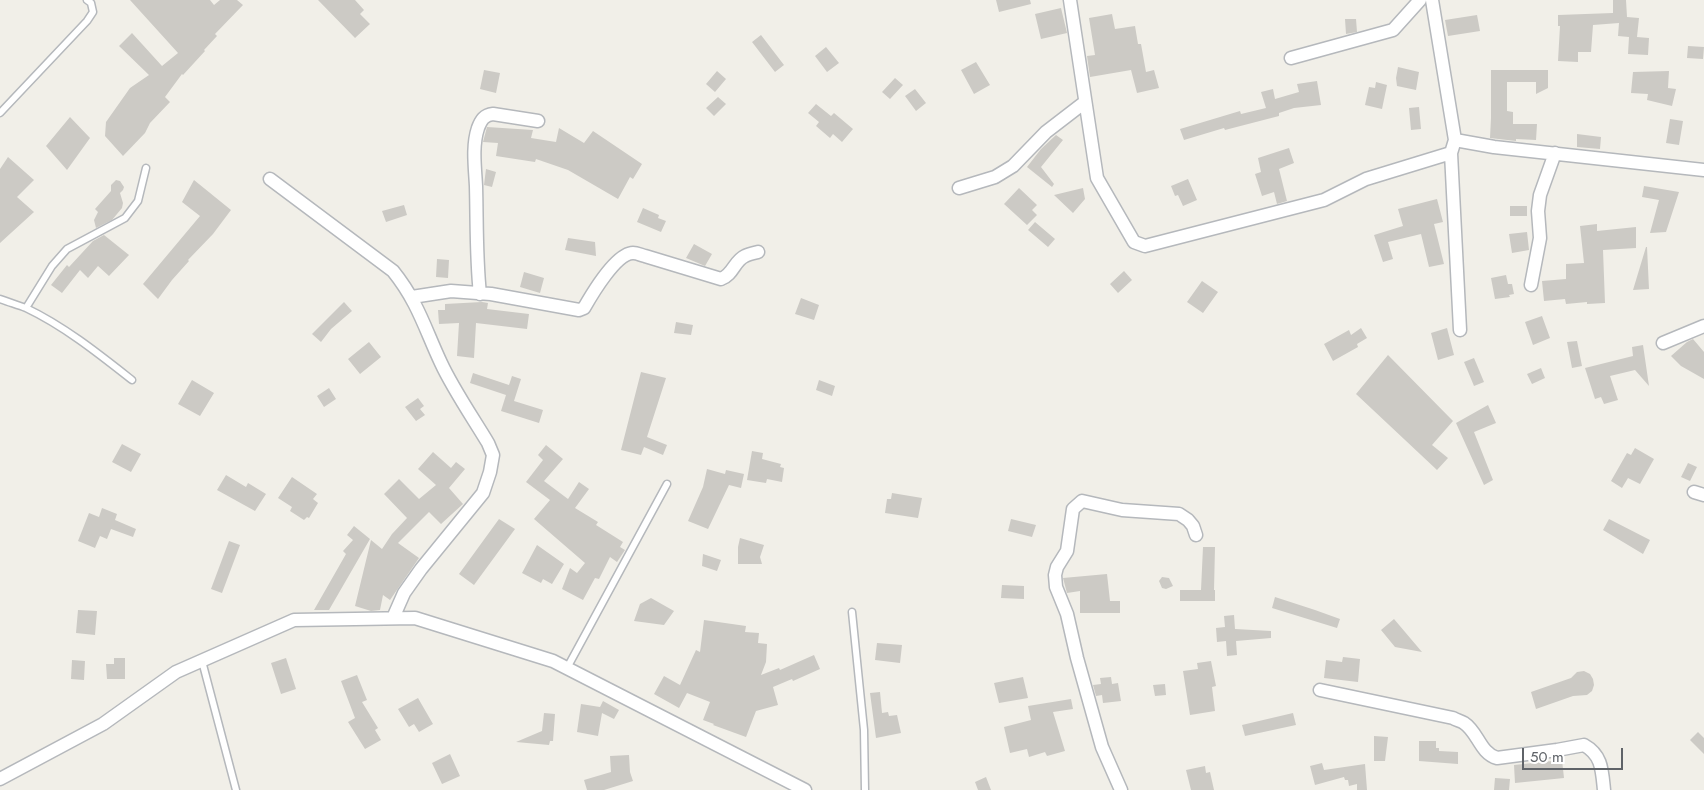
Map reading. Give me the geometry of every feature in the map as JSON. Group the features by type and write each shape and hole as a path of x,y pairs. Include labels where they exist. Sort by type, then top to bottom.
{"street":[{"path":"1070,0 1097,178 1134,242 1145,246 1324,200 1366,180 1451,153"},
{"path":"1291,58 1393,30 1420,0"},
{"path":"1432,0 1454,140 1451,153 1460,330"},
{"path":"959,188 995,177 1013,166 1046,132 1085,102"},
{"path":"480,294 477,266 474,153 477,131 483,118 493,114 538,121"},
{"path":"1454,140 1556,154 1704,170"},
{"path":"1531,285 1540,238 1538,211 1540,195 1556,154"},
{"path":"270,179 393,271 407,288 424,322 441,364 493,454 490,472 483,492 421,569 404,593 393,618"},
{"path":"412,297 451,292 480,294 580,310 584,308 604,274 621,259 632,253 721,279 731,273 745,256 758,252"},
{"path":"1663,343 1704,326"},
{"path":"1121,790 1102,747 1077,658 1067,614 1056,587 1055,575 1057,567 1067,551 1073,509 1082,501 1122,510 1179,514 1193,526 1196,535"},
{"path":"0,779 103,724 176,672 294,620 414,618 553,661 805,790"},
{"path":"1320,690 1453,718 1465,723 1476,735 1485,750 1491,756 1497,758 1584,745 1593,750 1598,756 1604,790"}],"lane":[{"path":"0,113 87,21 93,12 91,3 87,0"},
{"path":"26,308 52,266 67,249 125,218 138,201 146,168"},
{"path":"0,299 26,308 94,350 132,380"},
{"path":"567,668 668,484"},
{"path":"852,612 864,730 864,790"},
{"path":"202,661 236,790"}],"building":[{"path":"130,0 210,0 214,5 220,0 237,0 243,5 215,34 217,36 205,51 182,74 165,97 170,102 123,156 105,136 106,122 130,88 149,75 119,46 132,33 162,66 178,53"},
{"path":"318,0 355,0 364,10 360,14 370,24 355,38"},
{"path":"996,0 1030,0 1031,4 999,12"},
{"path":"1613,0 1626,0 1627,17 1639,18 1637,37 1649,38 1648,55 1628,54 1629,37 1618,36 1619,23 1593,25 1591,52 1578,52 1578,62 1558,61 1560,26 1558,26 1558,15 1613,13"},
{"path":"1061,8 1067,33 1041,39 1035,14"},
{"path":"1112,14 1115,29 1135,26 1138,44 1141,44 1146,72 1154,70 1159,88 1137,93 1131,70 1090,77 1087,56 1095,55 1089,18"},
{"path":"1477,15 1480,31 1448,36 1445,20"},
{"path":"1345,19 1356,19 1357,32 1346,34"},
{"path":"761,35 784,65 775,72 752,42"},
{"path":"1688,46 1704,47 1703,59 1687,58"},
{"path":"826,47 839,63 827,72 815,56"},
{"path":"976,62 990,85 974,94 961,70"},
{"path":"1398,67 1419,72 1416,90 1397,86"},
{"path":"484,70 500,73 496,93 480,89"},
{"path":"1491,70 1548,70 1548,88 1536,94 1536,82 1507,82 1507,111 1513,112 1513,124 1537,124 1536,140 1516,139 1516,141 1490,138"},
{"path":"717,71 726,79 715,92 706,84"},
{"path":"1669,71 1668,88 1676,89 1672,106 1647,100 1648,94 1631,93 1633,72"},
{"path":"895,78 903,85 890,99 882,92"},
{"path":"1317,81 1321,105 1294,108 1279,113 1279,116 1225,130 1224,128 1184,140 1180,129 1240,111 1241,114 1266,108 1261,92 1273,89 1275,99 1299,92 1297,84"},
{"path":"1376,82 1387,85 1382,109 1365,105 1369,87 1375,88"},
{"path":"915,89 926,103 916,111 905,96"},
{"path":"718,97 726,104 714,116 706,108"},
{"path":"816,104 831,116 834,113 853,129 842,142 833,134 830,138 816,126 819,122 808,113"},
{"path":"1419,107 1421,129 1411,130 1409,108"},
{"path":"70,117 90,138 67,170 46,146"},
{"path":"1670,119 1683,121 1679,145 1666,143"},
{"path":"487,127 533,130 531,138 556,142 559,128 584,143 593,131 642,164 633,179 630,177 618,199 568,170 536,159 535,162 496,156 498,143 483,142"},
{"path":"1577,134 1601,137 1600,149 1577,147"},
{"path":"1056,135 1063,140 1041,167 1054,184 1052,187 1027,167 1041,149"},
{"path":"1289,148 1294,163 1279,169 1287,201 1277,204 1274,192 1262,196 1255,174 1261,172 1258,158"},
{"path":"8,157 34,180 17,197 34,212 0,243 0,169"},
{"path":"486,169 496,172 492,187 484,185"},
{"path":"1188,179 1197,200 1183,206 1178,195 1175,196 1171,186"},
{"path":"116,180 120,181 124,187 120,193 123,203 122,208 112,220 96,228 94,220 98,212 95,209 111,191 111,185"},
{"path":"194,180 231,210 213,234 188,260 158,299 143,284 200,216 182,202"},
{"path":"1644,186 1679,192 1666,232 1650,233 1659,200 1642,197"},
{"path":"1019,188 1037,205 1032,210 1037,215 1027,225 1004,204"},
{"path":"1083,188 1085,199 1073,213 1054,195"},
{"path":"1437,199 1443,222 1434,224 1444,264 1429,267 1421,234 1388,242 1393,259 1383,262 1374,235 1403,226 1398,209"},
{"path":"404,205 407,215 386,222 382,211"},
{"path":"1510,206 1527,206 1527,216 1510,216"},
{"path":"643,208 659,215 658,218 666,221 661,232 637,222"},
{"path":"1035,222 1055,239 1048,247 1028,230"},
{"path":"1597,224 1597,231 1636,227 1636,248 1603,250 1605,303 1566,304 1565,299 1544,301 1542,281 1566,279 1566,264 1584,263 1580,226"},
{"path":"1527,232 1529,250 1512,253 1509,234"},
{"path":"104,235 129,255 109,276 98,266 88,278 80,270 62,293 51,285 67,265 69,267 93,241"},
{"path":"568,238 595,242 596,256 565,250"},
{"path":"694,244 712,254 705,266 686,258"},
{"path":"1646,247 1649,289 1633,290"},
{"path":"437,259 449,260 448,278 436,277"},
{"path":"1124,271 1132,280 1118,293 1110,284"},
{"path":"524,272 544,278 540,293 520,287"},
{"path":"1506,275 1508,284 1512,284 1514,294 1509,295 1510,297 1495,299 1491,278"},
{"path":"1202,281 1218,292 1203,313 1187,302"},
{"path":"801,298 819,305 814,320 795,314"},
{"path":"344,302 352,311 331,329 321,342 312,334"},
{"path":"488,303 487,309 529,314 527,329 476,323 474,358 457,356 459,323 439,324 438,310 445,310 445,304"},
{"path":"1542,316 1550,338 1533,345 1525,322"},
{"path":"676,322 693,325 691,335 674,333"},
{"path":"1361,328 1367,338 1357,344 1358,347 1333,361 1324,344 1349,330 1351,335"},
{"path":"1447,328 1454,355 1438,360 1431,333"},
{"path":"1693,339 1704,352 1704,379 1681,366 1671,356"},
{"path":"1577,341 1582,366 1572,368 1567,342"},
{"path":"369,342 381,357 360,374 348,359"},
{"path":"1643,345 1649,386 1635,370 1610,376 1618,400 1604,404 1601,397 1595,399 1585,368 1633,356 1632,347"},
{"path":"1388,355 1453,421 1432,445 1448,458 1437,470 1356,394"},
{"path":"1474,358 1484,382 1474,386 1464,362"},
{"path":"1541,368 1545,378 1532,384 1527,374"},
{"path":"641,372 666,378 647,437 667,445 663,455 644,447 641,455 621,450"},
{"path":"473,373 509,385 512,376 521,379 514,401 543,410 539,423 501,411 506,395 470,383"},
{"path":"192,380 214,393 200,416 178,404"},
{"path":"819,380 835,386 832,396 816,390"},
{"path":"329,388 336,399 324,407 317,396"},
{"path":"418,398 424,406 420,409 425,415 416,421 405,407"},
{"path":"1488,405 1496,423 1474,432 1493,480 1484,485 1456,423"},
{"path":"122,444 141,454 131,472 112,462"},
{"path":"546,445 563,459 544,481 568,499 579,482 589,489 575,508 598,522 596,525 623,542 620,547 625,550 617,562 610,557 599,579 595,578 583,600 562,589 570,568 577,573 585,563 534,519 550,500 526,482 543,460 538,455"},
{"path":"1635,448 1654,459 1640,484 1628,478 1622,488 1611,481 1627,453 1631,455"},
{"path":"752,451 763,453 762,459 781,464 780,467 784,468 782,482 767,479 766,483 747,480"},
{"path":"433,452 451,468 456,462 465,469 449,488 463,504 441,524 429,512 398,543 419,558 390,600 383,595 380,610 371,611 355,606 371,540 382,549 392,534 407,518 384,494 399,479 419,499 436,485 418,469"},
{"path":"1688,463 1697,467 1690,481 1681,477"},
{"path":"707,469 725,474 726,470 744,474 741,488 729,485 708,529 688,521 703,487"},
{"path":"226,475 246,487 248,483 266,494 255,511 217,490"},
{"path":"292,477 317,494 313,499 318,503 309,518 307,517 304,520 290,511 292,507 278,498"},
{"path":"892,493 922,498 918,518 885,513 887,499 891,499"},
{"path":"102,508 117,514 115,520 136,529 133,537 111,529 107,539 100,536 95,548 78,541 89,513 99,517"},
{"path":"499,519 515,529 474,585 459,574"},
{"path":"1011,519 1036,525 1032,537 1008,531"},
{"path":"1609,519 1650,540 1643,554 1603,530"},
{"path":"354,526 370,539 329,610 314,610 346,554 343,551 353,540 347,535"},
{"path":"740,538 764,545 760,557 762,564 738,564"},
{"path":"229,541 240,545 222,593 211,589"},
{"path":"537,545 564,564 552,584 543,579 541,583 522,573"},
{"path":"1203,547 1215,547 1215,601 1180,601 1180,590 1201,590"},
{"path":"703,554 721,560 717,571 702,566"},
{"path":"1107,574 1110,601 1120,601 1120,613 1080,613 1080,591 1067,593 1063,578"},
{"path":"1162,577 1169,578 1173,586 1166,589 1162,588 1159,581"},
{"path":"1002,585 1024,586 1024,599 1001,598"},
{"path":"1275,597 1340,619 1337,628 1272,608"},
{"path":"651,598 674,611 664,625 634,621 640,604"},
{"path":"78,610 97,611 95,635 76,633"},
{"path":"1234,615 1235,629 1271,631 1271,638 1236,641 1237,655 1227,656 1226,641 1217,642 1216,628 1225,627 1224,616"},
{"path":"1394,619 1422,652 1395,647 1381,630"},
{"path":"704,620 746,626 745,632 759,633 758,643 767,644 766,662 761,675 779,668 780,670 814,655 820,669 793,681 792,679 773,687 778,705 756,711 746,737 713,725 703,720 710,702 687,693 679,708 654,694 664,676 680,685 696,650 700,652"},
{"path":"877,643 902,645 900,663 875,660"},
{"path":"1343,657 1360,659 1358,682 1324,678 1326,660 1342,662"},
{"path":"114,658 125,658 125,679 107,679 106,664 114,664"},
{"path":"286,658 296,689 281,694 271,663"},
{"path":"72,660 85,661 84,680 71,679"},
{"path":"1211,661 1216,686 1212,687 1215,711 1190,715 1183,671 1198,669 1197,663"},
{"path":"1584,671 1590,674 1594,685 1592,691 1587,695 1573,696 1536,709 1531,692 1571,678 1577,672"},
{"path":"357,675 367,700 362,702 378,728 375,730 381,740 365,749 348,722 355,718 341,681"},
{"path":"1023,677 1028,698 999,703 994,683"},
{"path":"1111,677 1112,684 1118,683 1121,701 1103,703 1102,695 1096,696 1093,685 1101,684 1100,678"},
{"path":"1165,684 1166,695 1155,696 1153,685"},
{"path":"880,692 882,713 888,712 889,716 897,715 901,733 876,738 870,693"},
{"path":"418,698 433,724 419,732 414,724 409,727 398,709"},
{"path":"1071,699 1073,709 1053,712 1065,751 1047,756 1045,752 1029,757 1027,749 1010,753 1004,727 1031,720 1028,706"},
{"path":"603,701 619,710 614,719 602,713 598,736 577,732 581,704 600,707"},
{"path":"544,713 555,714 553,741 550,741 549,745 516,742 542,731"},
{"path":"1293,713 1296,725 1245,736 1242,725"},
{"path":"1698,732 1704,738 1704,754 1690,740"},
{"path":"1374,736 1388,737 1385,761 1374,761"},
{"path":"1419,741 1436,741 1436,748 1439,748 1439,751 1458,752 1458,764 1419,761"},
{"path":"450,754 460,776 442,784 432,763"},
{"path":"629,755 630,772 633,781 604,790 587,790 584,780 611,772 610,756"},
{"path":"1562,760 1564,778 1515,783 1514,765"},
{"path":"1322,763 1324,770 1365,764 1367,790 1357,790 1357,784 1349,786 1348,780 1345,780 1344,777 1315,785 1310,766"},
{"path":"1205,766 1206,773 1210,772 1214,790 1191,790 1186,770"},
{"path":"986,777 991,790 978,790 975,782"},
{"path":"1495,778 1510,779 1509,790 1494,790"}]}
